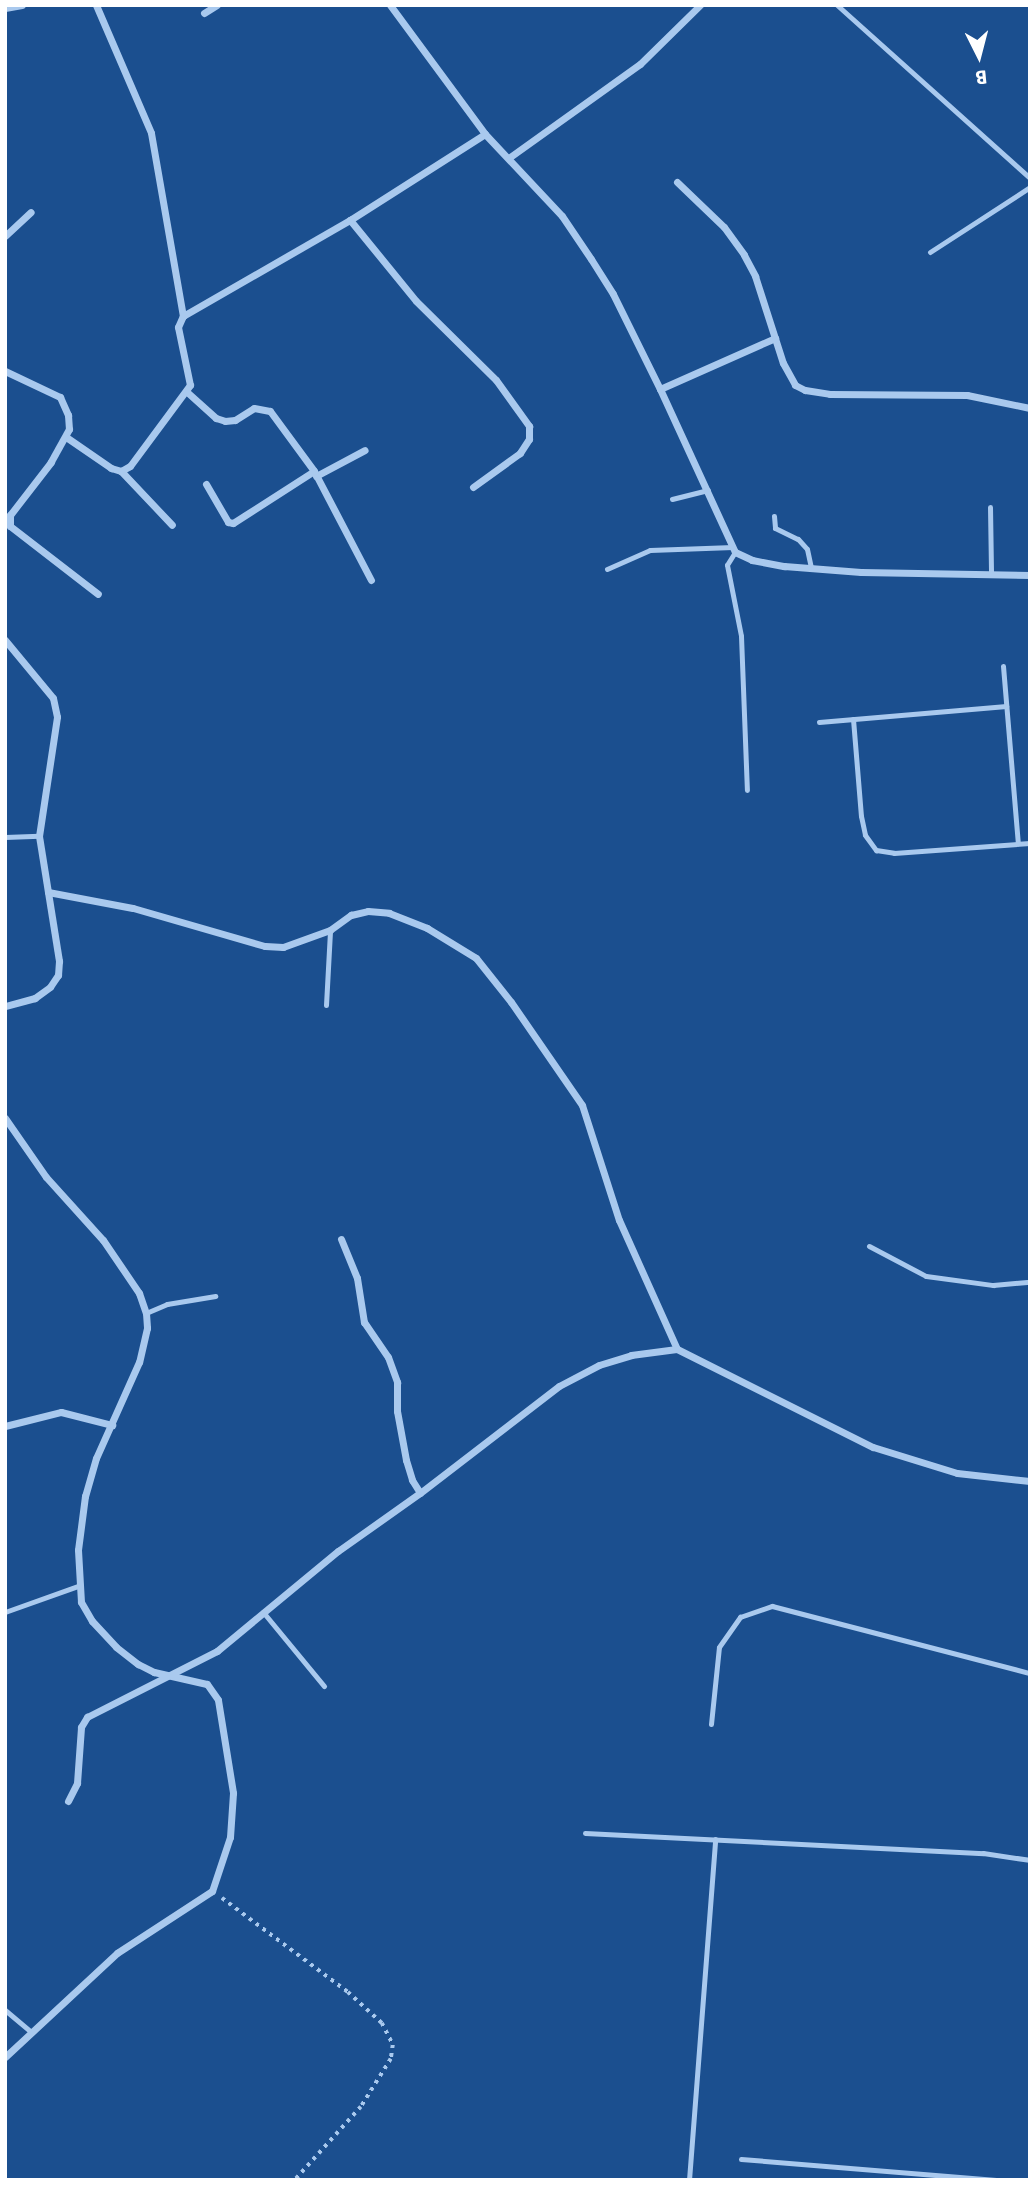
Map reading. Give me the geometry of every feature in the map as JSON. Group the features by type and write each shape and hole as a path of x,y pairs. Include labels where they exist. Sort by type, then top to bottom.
{"street":[{"path":"7,7 22,5"},
{"path":"96,5 114,40 154,143 183,316 178,327 190,374 187,393 139,458 121,471"},
{"path":"204,13 217,5"},
{"path":"390,5 485,134 510,157 562,216 591,259 613,294 660,389 734,550 752,560 811,568 861,572 1030,575"},
{"path":"510,157 640,64 700,5"},
{"path":"183,316 350,220 485,134"},
{"path":"677,182 724,227 744,255 755,276 789,377 795,385 805,390 830,394 967,395 1030,408"},
{"path":"5,236 31,212"},
{"path":"350,220 416,301 496,380 529,426 529,439 520,453 473,487"},
{"path":"660,389 775,338"},
{"path":"5,371 60,397 68,415 66,437 51,462 10,515 10,526 98,594"},
{"path":"187,393 216,418 225,421 235,420 254,408 270,411 315,473 371,580"},
{"path":"66,437 111,468 121,471 172,525"},
{"path":"206,484 228,522 233,523 315,473 365,450"},
{"path":"5,640 53,698 57,717 39,836 58,944 58,975 50,987 35,998 5,1006"},
{"path":"48,892 133,908 265,946 283,947 330,930 351,915 368,911 389,913 427,928 476,958 512,1002 582,1105 619,1220 677,1349"},
{"path":"5,1118 46,1177 103,1240 139,1293 146,1313 147,1328 139,1362 96,1458 85,1496 78,1550 81,1602 92,1621 116,1647 138,1664 170,1676 207,1684 218,1700 233,1793 230,1837 212,1891 117,1953 5,2057"},
{"path":"341,1239 357,1278 364,1322 388,1357 397,1382 397,1411 406,1460 412,1480 420,1493"},
{"path":"68,1801 81,1762 83,1721 124,1696 217,1651 338,1551 420,1493 559,1386 599,1365 631,1355 677,1349 873,1447 957,1473 1030,1481"},
{"path":"5,1426 61,1412 79,1414 112,1425"}],"lane":[{"path":"836,5 1030,178"},
{"path":"930,252 1030,187"},
{"path":"672,499 708,490"},
{"path":"990,507 991,573"},
{"path":"774,516 775,528 798,539 807,549 811,568"},
{"path":"607,569 650,550 734,550 727,565 742,648 747,790"},
{"path":"1003,666 1018,843"},
{"path":"819,722 1006,706"},
{"path":"853,719 861,816 865,835 876,850 894,853 1030,843"},
{"path":"5,837 39,836"},
{"path":"326,1005 330,930"},
{"path":"869,1246 926,1276 993,1285 1030,1282"},
{"path":"146,1313 167,1304 215,1296"},
{"path":"5,1612 78,1586"},
{"path":"711,1724 719,1647 740,1617 772,1606 1030,1673"},
{"path":"262,1612 324,1686"},
{"path":"585,1833 983,1853 1030,1860"},
{"path":"689,2180 715,1839"},
{"path":"5,2010 30,2032"},
{"path":"741,2159 996,2180"}],"path":[{"path":"212,1891 348,1992 382,2023 393,2045 391,2059 361,2107 295,2180"}]}
